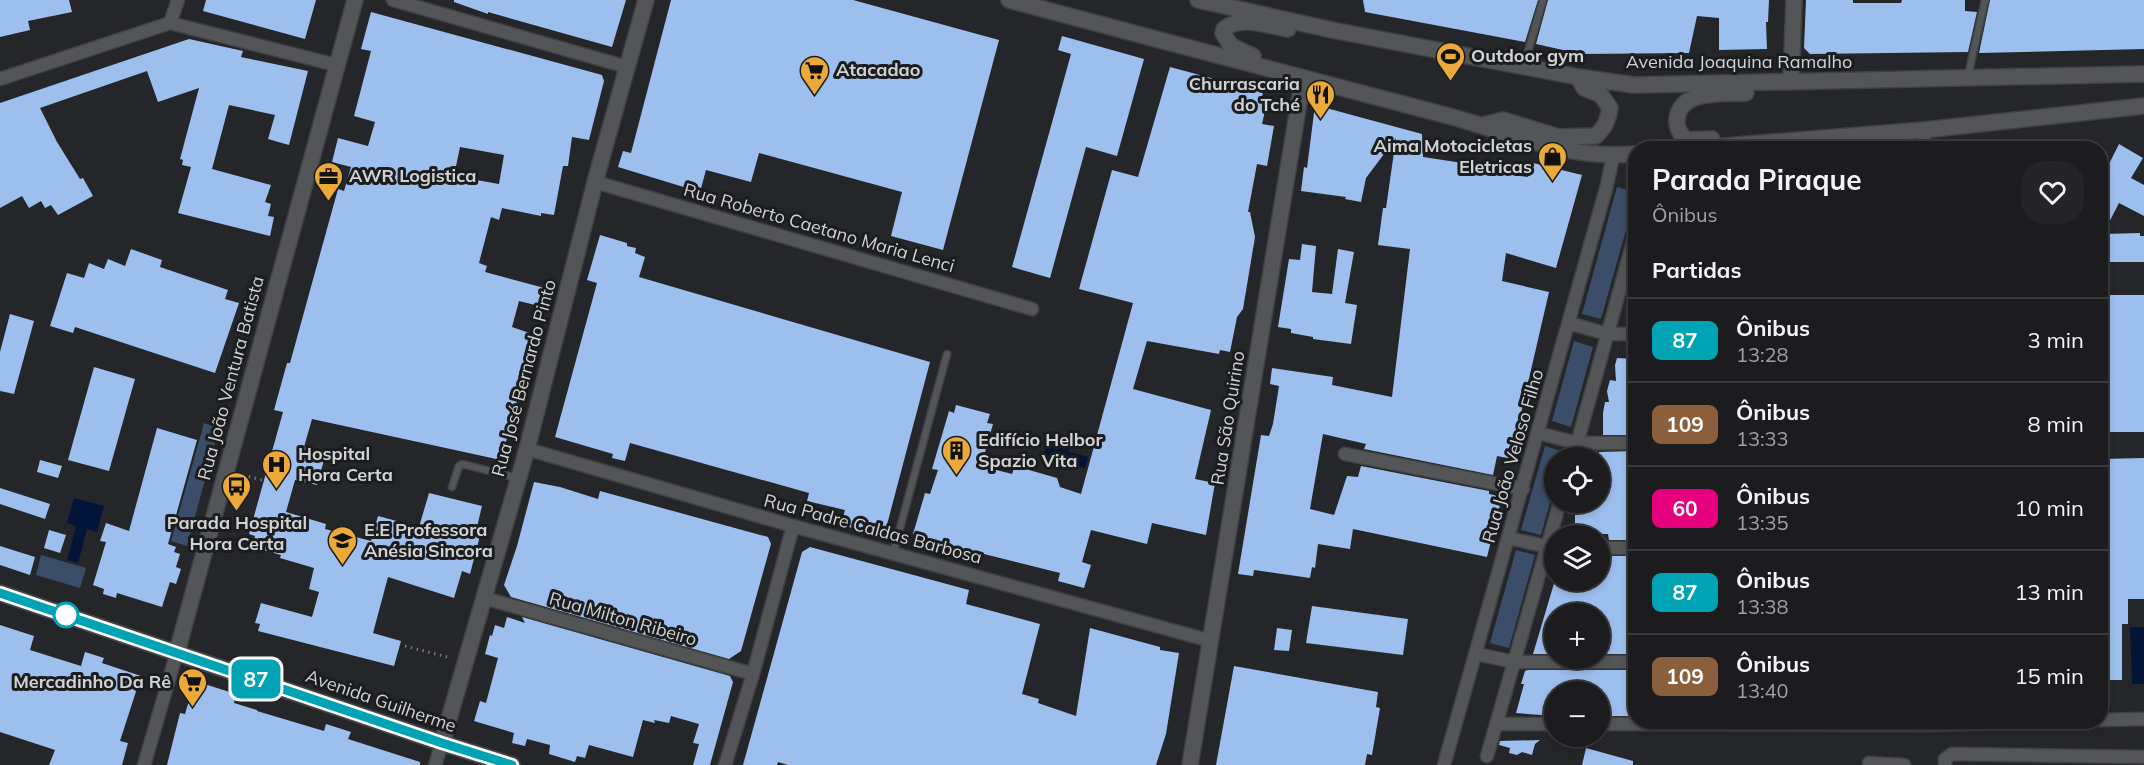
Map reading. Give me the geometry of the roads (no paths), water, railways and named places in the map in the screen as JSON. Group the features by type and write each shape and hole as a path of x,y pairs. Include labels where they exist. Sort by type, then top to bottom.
{"street":[{"path":"170,23 178,0"},
{"name":"Rua João Ventura Batista","path":"144,765 355,0"},
{"path":"393,0 627,67"},
{"name":"Rua José Bernardo Pinto","path":"435,765 526,449 595,183 646,0"},
{"path":"1009,0 1484,125 1562,150 1613,156 1628,155"},
{"path":"1791,82 1794,0"},
{"name":"Avenida Joaquina Ramalho","path":"1204,1 1332,30 1578,77 1634,85 2144,74"},
{"path":"1259,66 1254,57 1231,46 1223,33 1224,28 1241,21 1317,34 1332,30"},
{"path":"0,78 170,23 336,64"},
{"path":"1484,125 1503,120 1559,137 1596,136 1604,129 1610,108 1601,95 1584,88 1578,77"},
{"name":"Rua São Quirino","path":"1190,765 1303,78"},
{"path":"1720,141 1717,139 1686,140 1681,135 1677,124 1678,112 1682,106 1688,100 1698,97 1754,92 1768,83"},
{"path":"1815,141 2144,106"},
{"path":"1924,130 1924,141"},
{"name":"Rua João Veloso Filho","path":"1444,765 1608,185 1613,156"},
{"name":"Rua Roberto Caetano Maria Lenci","path":"595,183 1032,309"},
{"path":"1576,447 1628,260"},
{"path":"1569,323 1607,334 1628,334"},
{"path":"1538,433 1577,443 1628,443"},
{"name":"Rua Padre Caldas Barbosa","path":"526,449 793,526 1211,641"},
{"path":"1345,454 1523,489"},
{"path":"725,765 753,674 793,526"},
{"path":"1508,538 1544,546"},
{"path":"1610,548 1628,548"},
{"path":"1487,756 1544,570"},
{"name":"Avenida Guilherme","path":"0,593 512,765"},
{"name":"Rua Milton Ribeiro","path":"484,598 753,674"},
{"path":"1476,654 1515,662 1628,662"},
{"path":"2108,720 2144,718"},
{"path":"1497,724 1544,724"},
{"path":"1610,724 1628,724"},
{"path":"1945,765 1945,759 1952,754 2144,758"},
{"path":"1869,763 1904,765"}],"lane":[{"path":"1524,65 1543,0"},
{"path":"1968,78 1985,0"},
{"path":"893,554 947,354"},
{"path":"452,487 459,466 462,464 518,478"}],"place":[{"name":"Outdoor gym","path":"1450,82"},
{"name":"Atacadao","path":"815,96"},
{"name":"Churrascaria do Tché","path":"1321,120"},
{"name":"Aima Motocicletas Eletricas","path":"1553,182"},
{"name":"AWR Logistica","path":"328,202"},
{"name":"Edifício Helbor Spazio Vita","path":"957,476"},
{"name":"Hospital Hora Certa","path":"277,490"},
{"name":"Parada Hospital Hora Certa","path":"237,512"},
{"name":"E.E Professora Anésia Sincora","path":"343,566"},
{"name":"Mercadinho Da Rê","path":"192,708"}]}
